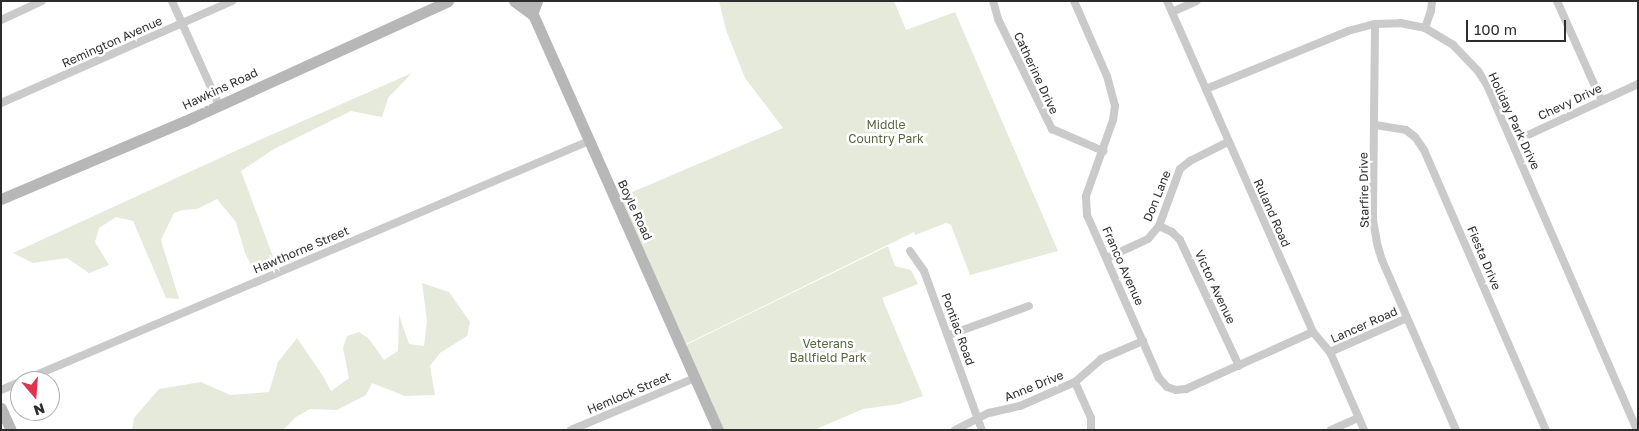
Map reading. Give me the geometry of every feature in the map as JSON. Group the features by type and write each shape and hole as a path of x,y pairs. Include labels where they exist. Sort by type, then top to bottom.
{"street":[{"path":"1,20 42,1"},
{"path":"172,1 219,106"},
{"name":"Remington Avenue","path":"1,103 232,1"},
{"name":"Hawkins Road","path":"1,199 219,106 448,1"},
{"path":"514,1 532,14 537,1"},
{"name":"Boyle Road","path":"527,1 718,430"},
{"name":"Catherine Drive","path":"993,1 998,19 1052,129 1103,150"},
{"name":"Franco Avenue","path":"1074,1 1109,81 1115,106 1113,120 1086,196 1087,215 1159,378 1167,387 1176,390 1186,389 1314,332"},
{"name":"Ruland Road","path":"1167,1 1314,332 1330,352 1364,430"},
{"path":"1172,12 1197,1"},
{"path":"1425,28 1431,11 1432,1"},
{"path":"1557,1 1601,100"},
{"name":"Holiday Park Drive","path":"1206,89 1348,31 1375,24 1400,23 1425,28 1453,45 1478,70 1487,84 1637,430"},
{"name":"Starfire Drive","path":"1375,24 1373,220 1382,260 1456,430"},
{"name":"Chevy Drive","path":"1512,142 1638,84"},
{"name":"Fiesta Drive","path":"1374,125 1406,130 1416,137 1424,150 1546,430"},
{"name":"Hawthorne Street","path":"47,371 589,140"},
{"name":"Don Lane","path":"1107,258 1141,242 1159,226 1180,169 1190,160 1228,142"},
{"name":"Victor Avenue","path":"1159,226 1172,232 1180,240 1239,366"},
{"name":"Pontiac Road","path":"910,251 924,272 949,335 982,430"},
{"path":"949,335 1029,306"},
{"name":"Lancer Road","path":"1330,352 1407,318"},
{"name":"Anne Drive","path":"955,430 989,413 1020,406 1075,382 1102,360 1143,341"},
{"name":"Hemlock Street","path":"571,430 695,378"},
{"path":"1075,382 1091,418 1091,430"},
{"path":"1,408 11,430"},
{"path":"1331,430 1358,418"}],"green space":[{"name":"Middle Country Park","path":"719,1 894,1 906,30 955,12 1058,251 970,275 951,225 946,223 915,235 914,232 686,344 618,198 783,128 745,78 726,30"},
{"path":"412,73 388,98 382,117 351,111 274,149 241,171 274,259 260,266 251,265 245,253 236,222 217,199 197,209 182,210 174,213 161,240 179,299 166,298 133,221 116,217 99,228 95,242 109,265 89,273 67,258 33,263 13,253 244,147"},
{"name":"Veterans Ballfield Park","path":"888,246 895,266 911,270 918,284 882,298 923,396 899,404 863,409 814,430 722,430 684,346"},
{"path":"422,283 449,292 470,322 467,336 440,353 430,366 435,395 405,396 372,383 366,395 337,410 310,409 296,417 283,430 132,430 134,418 159,389 201,382 230,395 269,392 278,362 297,338 331,391 349,378 343,348 347,336 359,332 369,339 384,360 398,351 399,315 409,344 424,346 427,321"}]}
